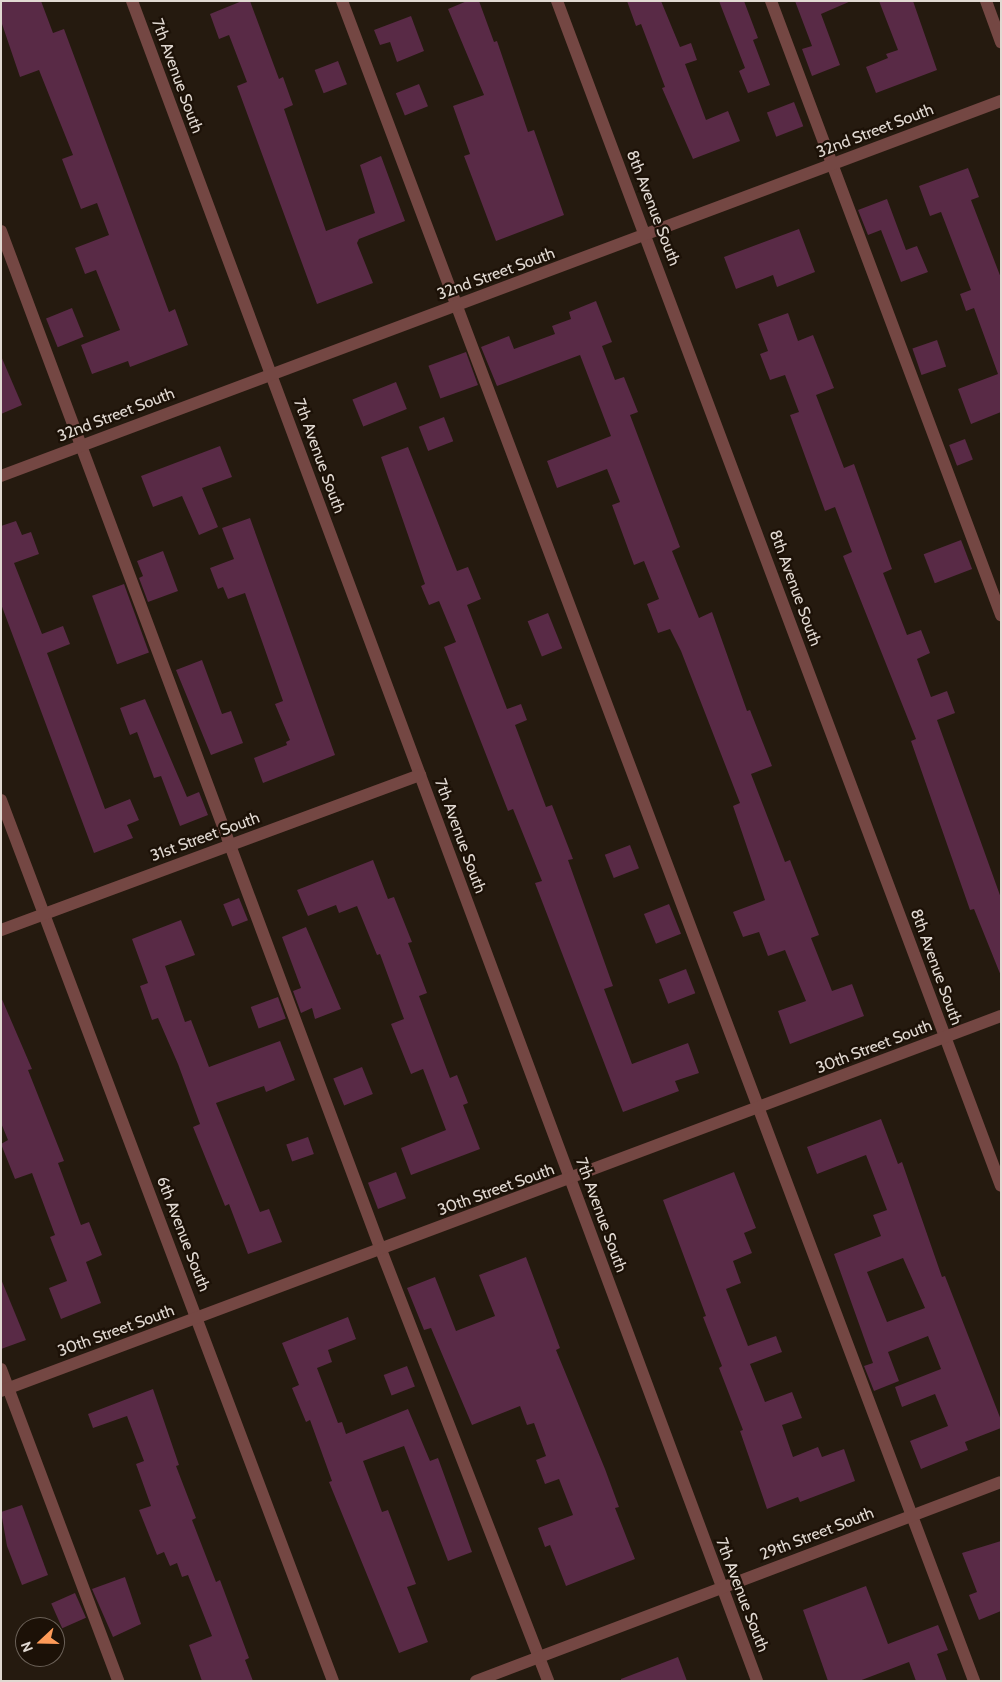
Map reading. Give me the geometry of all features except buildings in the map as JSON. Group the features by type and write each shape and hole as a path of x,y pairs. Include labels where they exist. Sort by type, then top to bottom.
{"street":[{"name":"7th Avenue South","path":"132,1 757,1681"},
{"path":"342,1 974,1681"},
{"name":"8th Avenue South","path":"557,1 1001,1186"},
{"path":"771,1 1001,615"},
{"path":"986,1 1001,42"},
{"name":"32nd Street South","path":"1,476 1001,101"},
{"path":"1,232 381,1250 548,1681"},
{"name":"31st Street South","path":"1,930 420,775"},
{"name":"6th Avenue South","path":"1,800 198,1318 333,1681"},
{"name":"30th Street South","path":"5,1390 570,1180 1001,1016"},
{"path":"1,1369 5,1390 118,1681"},
{"name":"29th Street South","path":"476,1681 1001,1482"}]}
